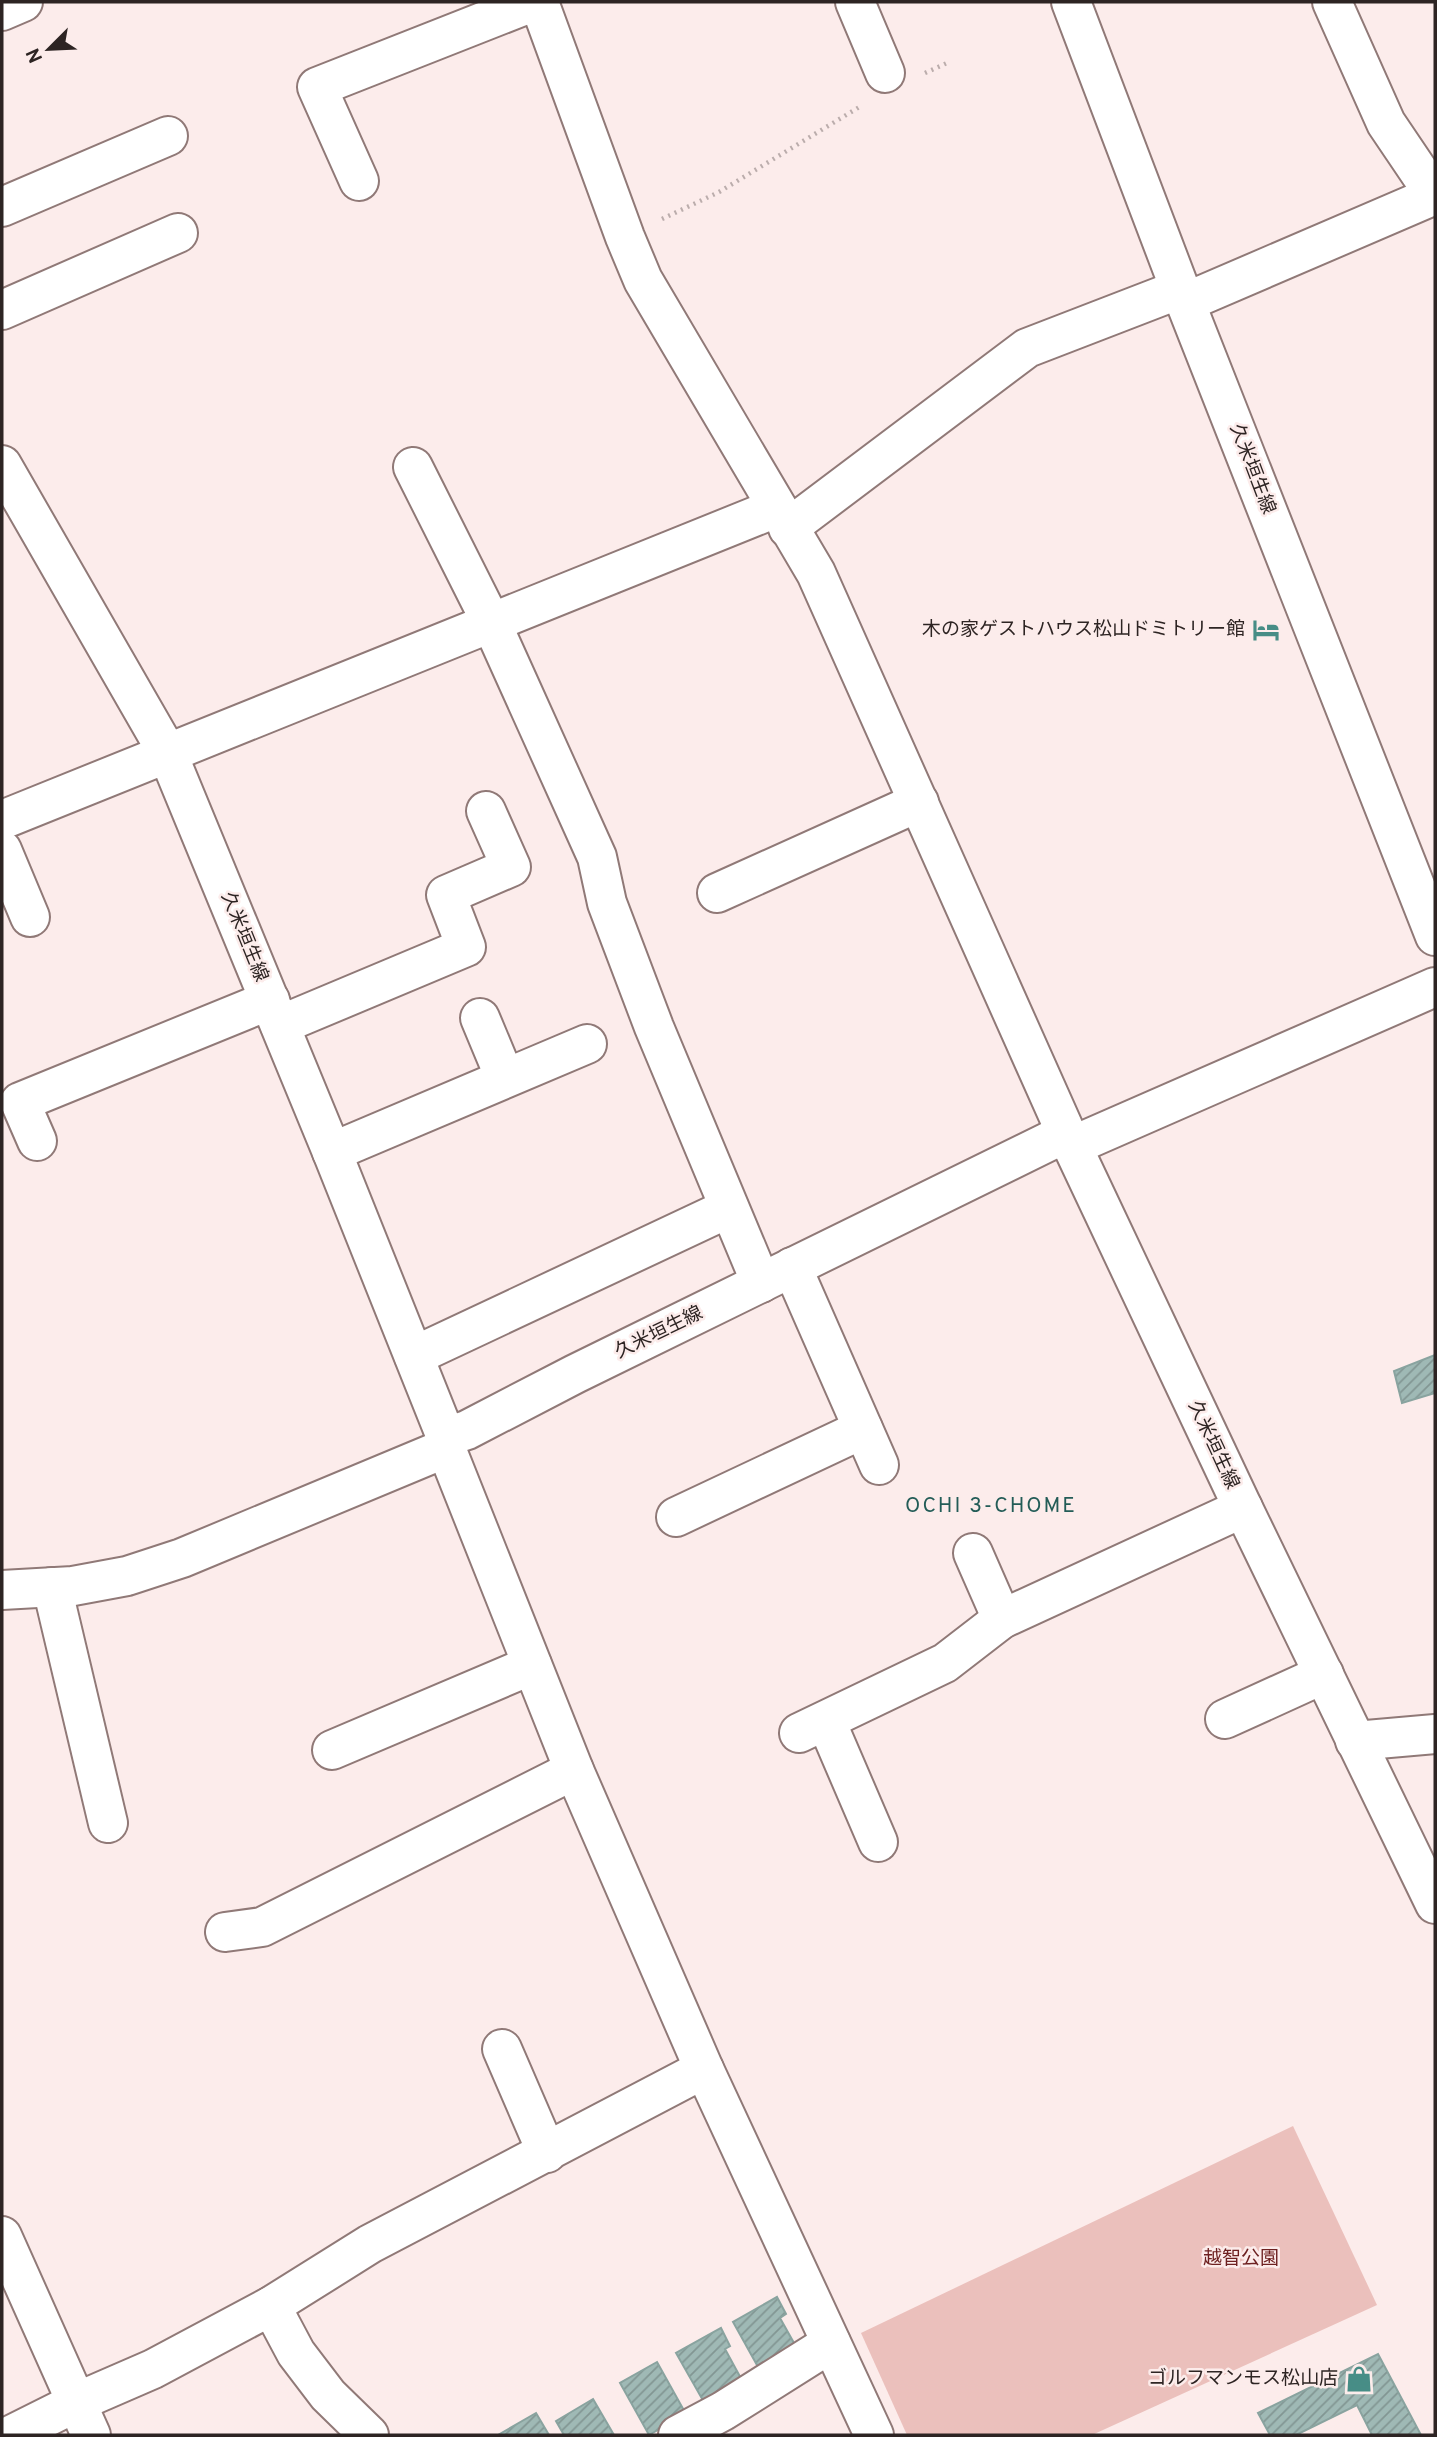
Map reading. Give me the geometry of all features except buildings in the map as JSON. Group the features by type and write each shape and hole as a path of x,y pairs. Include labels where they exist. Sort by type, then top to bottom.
{"street":[{"path":"2,10 23,2"},
{"path":"359,181 317,87 533,2"},
{"path":"539,2 643,280 816,573 1069,1140 1435,987"},
{"path":"855,2 877,87"},
{"name":"久米垣生線","path":"1071,2 1435,936"},
{"path":"2,820 491,622 782,518 1027,348 1183,295 1434,194 1386,123 1332,2"},
{"path":"2,206 168,136"},
{"path":"2,310 178,233"},
{"name":"久米垣生線","path":"2,465 167,752 332,1152 446,1443 777,1275 1069,1140 1435,1904"},
{"path":"413,467 491,622 597,857 607,903 654,1027 729,1208 777,1275 863,1429 879,1465"},
{"path":"717,892 919,802"},
{"path":"37,1141 20,1102 466,947 446,895 511,867 486,811"},
{"path":"2,850 30,917"},
{"path":"480,1018 505,1078"},
{"path":"332,1152 587,1044"},
{"path":"414,1356 729,1208"},
{"path":"676,1517 863,1429"},
{"path":"2,1590 52,1587 127,1576 182,1559 446,1443 574,1770 704,2069 874,2435"},
{"path":"878,1843 813,1727 945,1662 1002,1619 1243,1508"},
{"path":"973,1553 1002,1619"},
{"path":"52,1587 108,1823"},
{"path":"332,1750 532,1664"},
{"path":"1225,1719 1324,1674"},
{"path":"1355,1741 1435,1734"},
{"path":"225,1933 262,1927 574,1770"},
{"path":"502,2049 547,2153"},
{"path":"12,2435 84,2419 153,2369 271,2306 370,2244 704,2069"},
{"path":"2,2236 84,2419"},
{"path":"271,2306 296,2353 328,2395 369,2435"},
{"path":"678,2435 723,2411 831,2343"}],"path":[{"path":"924,74 947,63"},
{"path":"625,237 719,192 877,87"}],"green space":[{"name":"越智公園","path":"1293,2126 1377,2305 1092,2435 907,2435 861,2333"}],"place":[{"name":"木の家ゲストハウス松山ドミトリー館","path":"1266,630"},
{"name":"ゴルフマンモス松山店","path":"1359,2379"}],"district":[{"name":"OCHI 3-CHOME","path":"991,1506"}]}
